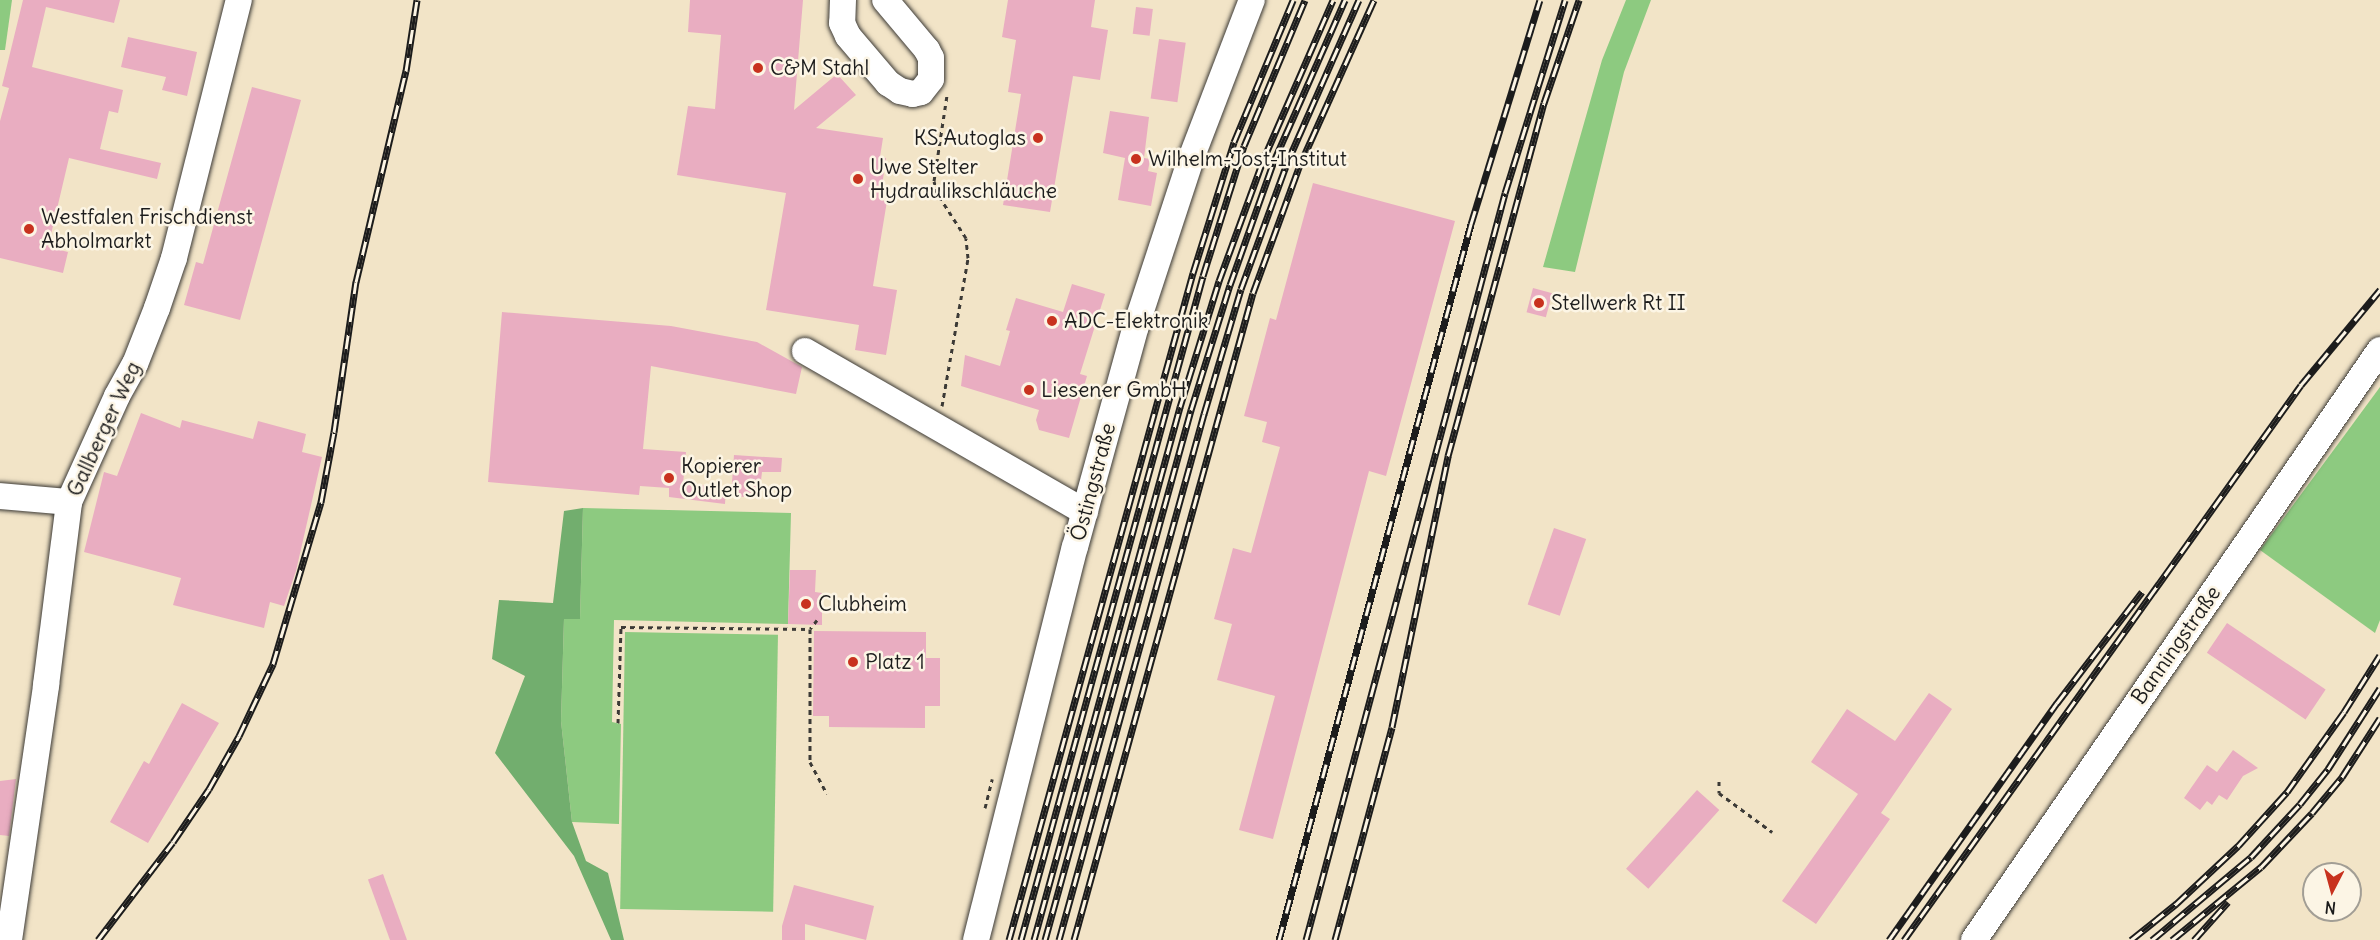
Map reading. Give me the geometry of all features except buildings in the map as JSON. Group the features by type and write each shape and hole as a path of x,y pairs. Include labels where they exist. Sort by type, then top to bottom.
{"street":[{"name":"Gallberger Weg","path":"9,940 46,685 69,502 147,337 174,258 239,0"},
{"path":"843,0 842,23 848,36 888,83 900,91 913,94 921,92 931,79 931,58 927,50 885,0"},
{"name":"Östingstraße","path":"976,940 1115,399 1155,264 1192,156 1252,0"},
{"name":"Banningstraße","path":"1974,940 2380,350"},
{"path":"805,351 1085,512"},
{"path":"0,496 69,502"}],"path":[{"path":"939,429 968,258 966,238 937,194 934,181 948,88"},
{"path":"817,620 810,629 810,762 826,794"},
{"path":"618,723 621,627 810,629"},
{"path":"1719,781 1719,793 1772,832"}],"green space":[{"path":"0,0 12,0 5,50 0,50"},
{"path":"1626,0 1651,0 1624,72 1575,272 1543,267 1602,60"},
{"path":"2380,387 2380,620 2375,633 2260,550"},
{"path":"583,508 791,513 788,624 614,620 612,722 621,724 619,824 572,822 561,721 564,619 580,619"},
{"path":"583,508 580,619 564,619 561,721 572,822 586,861 608,873 624,940 611,940 574,856 495,753 525,676 492,659 499,600 553,603 564,511"},
{"path":"625,632 778,635 773,912 620,909"}],"railway":[{"path":"98,940 173,842 209,789 239,736 273,664 321,502 334,432 356,282 406,71 417,0"},
{"path":"1009,940 1193,273 1234,142 1293,0"},
{"path":"1021,940 1203,276 1244,146 1305,0"},
{"path":"1034,940 1180,407 1219,281 1264,158 1333,0"},
{"path":"1045,940 1191,410 1230,285 1274,161 1345,0"},
{"path":"1059,940 1204,414 1241,289 1287,163 1359,0"},
{"path":"1074,940 1253,293 1299,167 1374,0"},
{"path":"1279,940 1471,224 1540,0"},
{"path":"1306,940 1505,193 1565,0"},
{"path":"1335,940 1392,727 1448,456 1544,103 1579,0"},
{"path":"1904,940 2301,385 2380,290"},
{"path":"1889,940 2057,703 2142,592"},
{"path":"2131,940 2176,904 2238,846 2287,792 2344,712 2380,655"},
{"path":"2152,940 2251,857 2300,804 2328,769 2380,688"},
{"path":"2172,940 2261,867 2312,813 2342,777 2380,718"},
{"path":"2194,940 2228,902"}],"place":[{"name":"C&M Stahl","path":"758,68"},
{"name":"KS Autoglas","path":"1038,138"},
{"name":"Wilhelm-Jost-Institut","path":"1136,159"},
{"name":"Uwe Stelter Hydraulikschläuche","path":"858,179"},
{"name":"Westfalen Frischdienst Abholmarkt","path":"29,229"},
{"name":"Stellwerk Rt II","path":"1539,303"},
{"name":"ADC-Elektronik","path":"1052,321"},
{"name":"Liesener GmbH","path":"1029,390"},
{"name":"Kopierer Outlet Shop","path":"669,478"},
{"name":"Clubheim","path":"806,604"},
{"name":"Platz 1","path":"853,662"}]}
